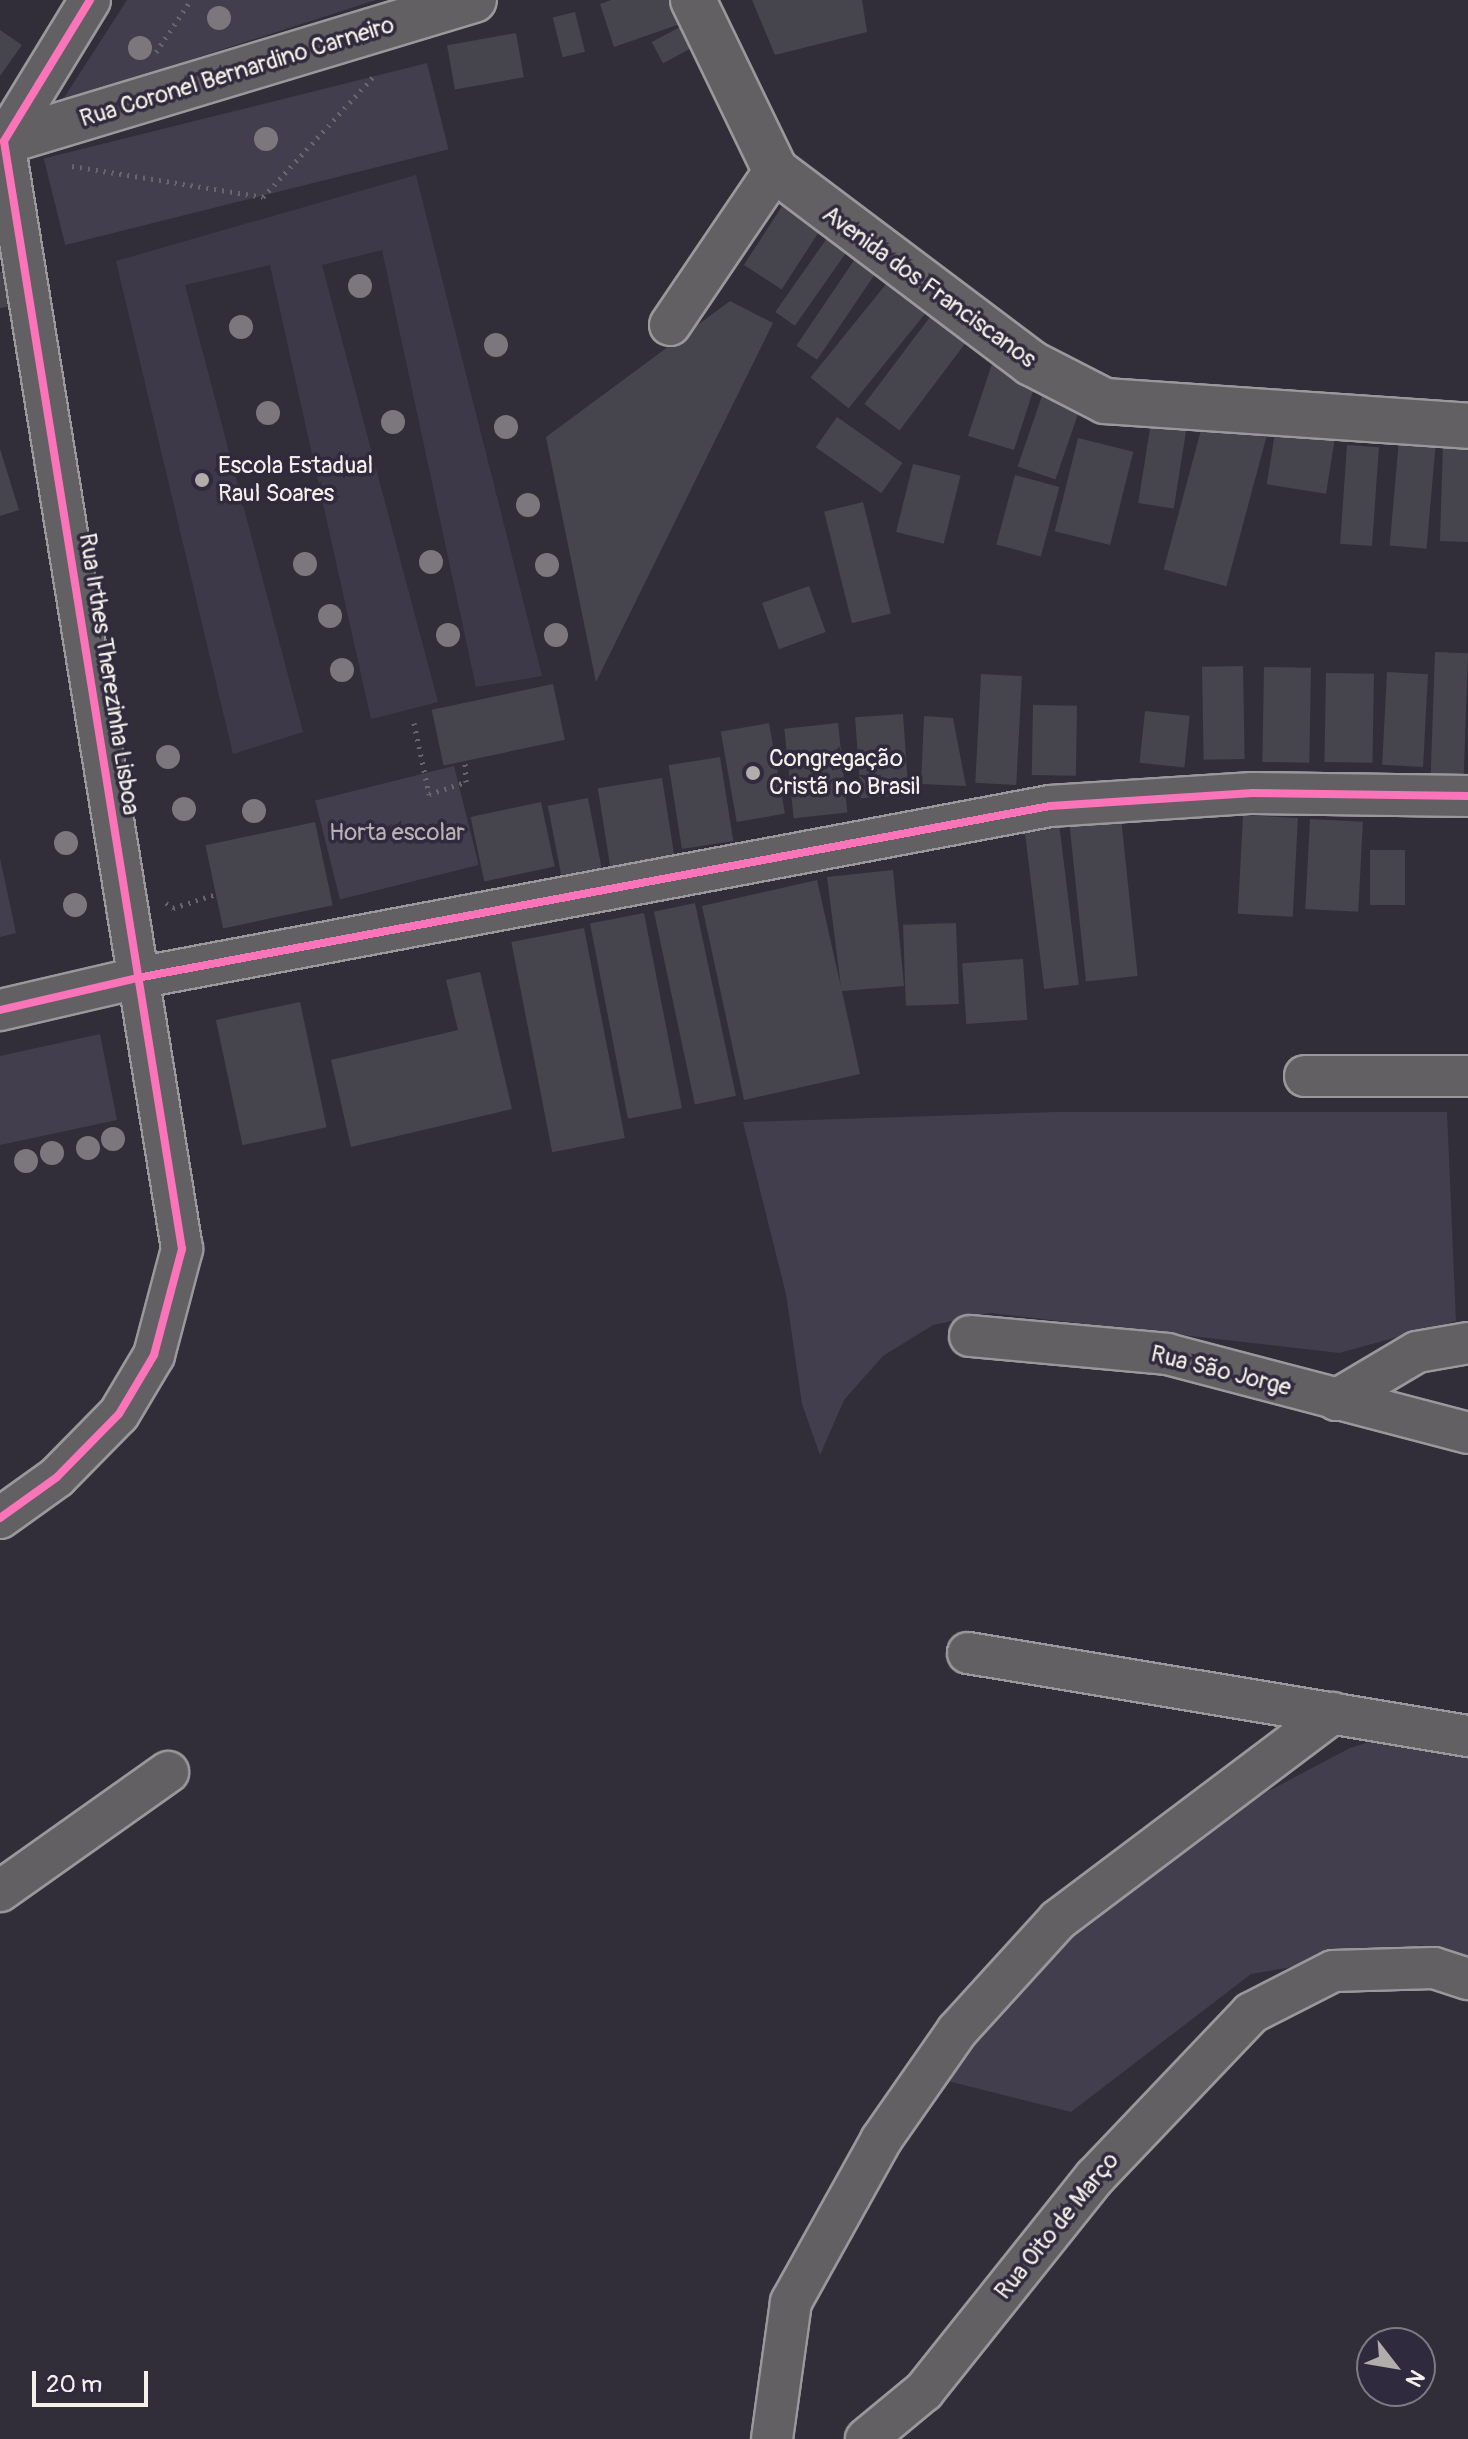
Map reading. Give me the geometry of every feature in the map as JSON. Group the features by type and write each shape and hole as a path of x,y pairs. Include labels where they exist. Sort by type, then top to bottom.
{"main road":[{"name":"Rua Coronel Bernardino Carneiro","path":"6,141 474,0"},
{"name":"Avenida dos Franciscanos","path":"693,0 775,170 1031,363 1105,401 1468,426"}],"street":[{"path":"6,141 90,0"},
{"name":"Rua Irthes Therezinha Lisboa","path":"0,1518 57,1477 134,1393 170,1306 182,1249 180,1212 137,978 6,141"},
{"path":"670,325 775,170"},
{"path":"0,1010 137,978 1050,806 1253,793 1468,796"},
{"path":"1305,1076 1468,1076"},
{"name":"Rua São Jorge","path":"970,1336 1167,1354 1468,1433"},
{"path":"1336,1400 1417,1352 1468,1343"},
{"path":"968,1653 1468,1736"},
{"path":"772,2439 791,2302 881,2140 957,2031 1058,1920 1333,1713"},
{"path":"0,1891 168,1772"},
{"name":"Rua Oito de Março","path":"866,2439 924,2391 1095,2177 1251,2013 1333,1971 1434,1968 1468,1979"}],"path":[{"path":"6,141 73,167 263,197 378,71"},
{"path":"414,723 429,794 466,782 465,763"},
{"path":"161,899 173,908 216,894"}],"shaded area":[{"name":"Escola Estadual Raul Soares","path":"416,175 542,676 476,687 382,250 322,265 438,702 371,719 270,265 185,285 303,732 233,754 116,261"}],"green space":[{"path":"127,0 376,0 62,101"},
{"path":"427,63 449,149 65,245 44,159"},
{"name":"Horta escolar","path":"454,766 479,865 340,900 315,801"},
{"path":"0,858 16,933 0,937"},
{"path":"100,1034 117,1120 0,1145 0,1056"},
{"path":"1054,1112 1447,1112 1456,1321 1339,1353 990,1313 933,1325 883,1356 844,1400 820,1455 802,1404 786,1294 743,1122"},
{"path":"1388,1736 1468,1753 1468,1958 1421,1945 1251,1974 1071,2112 940,2079 1066,1935 1238,1807 1350,1748"}],"building":[{"path":"611,0 672,0 680,24 614,47 600,4"},
{"path":"752,0 862,0 867,32 775,55"},
{"path":"575,12 585,52 563,57 553,18"},
{"path":"680,27 691,48 663,63 652,42"},
{"path":"0,30 22,45 0,76"},
{"path":"516,33 524,77 455,89 447,45"},
{"path":"788,197 826,222 782,289 744,265"},
{"path":"832,231 852,245 795,326 775,312"},
{"path":"859,253 880,267 817,360 796,346"},
{"path":"9,270 17,305 0,308 0,272"},
{"path":"891,278 929,309 849,408 810,377"},
{"path":"730,301 773,323 596,682 546,437"},
{"path":"936,309 971,335 900,431 864,404"},
{"path":"995,355 1035,385 1014,450 968,436"},
{"path":"1044,390 1082,403 1055,480 1018,467"},
{"path":"1205,415 1268,432 1226,586 1164,570"},
{"path":"837,417 903,463 881,493 816,447"},
{"path":"1151,422 1187,428 1174,509 1138,503"},
{"path":"1276,426 1335,435 1326,494 1267,484"},
{"path":"1078,438 1133,452 1110,545 1055,531"},
{"path":"1399,439 1436,442 1427,549 1390,546"},
{"path":"1443,443 1464,443 1468,450 1468,542 1440,541"},
{"path":"1347,445 1379,447 1372,546 1340,544"},
{"path":"0,449 19,510 0,516"},
{"path":"913,464 961,476 944,544 896,532"},
{"path":"1015,475 1059,487 1041,556 996,545"},
{"path":"863,502 891,614 852,623 824,512"},
{"path":"809,586 826,632 779,649 762,603"},
{"path":"1435,652 1468,653 1464,774 1431,773"},
{"path":"1243,666 1245,759 1204,760 1202,667"},
{"path":"1264,667 1311,668 1309,763 1262,762"},
{"path":"1387,672 1428,674 1423,767 1382,765"},
{"path":"1326,673 1374,674 1372,763 1324,762"},
{"path":"981,674 1022,676 1016,785 975,783"},
{"path":"553,684 565,740 444,766 432,710"},
{"path":"1033,705 1077,706 1076,776 1032,775"},
{"path":"1145,711 1190,716 1184,767 1140,763"},
{"path":"903,714 909,795 861,798 855,717"},
{"path":"924,716 953,718 966,786 921,784"},
{"name":"Congregação Cristã no Brasil","path":"769,723 785,814 737,822 721,732"},
{"path":"838,723 847,813 794,818 784,729"},
{"path":"720,757 733,841 682,849 669,765"},
{"path":"662,778 675,857 610,867 598,788"},
{"path":"588,798 602,868 561,876 548,806"},
{"path":"541,802 555,867 484,882 471,817"},
{"path":"1120,808 1138,976 1086,982 1068,813"},
{"path":"1058,815 1079,985 1044,989 1023,819"},
{"path":"1243,815 1298,818 1293,917 1238,914"},
{"path":"1310,819 1363,822 1358,912 1305,909"},
{"path":"315,822 333,905 223,928 205,845"},
{"path":"1370,850 1405,850 1405,905 1370,905"},
{"path":"893,870 904,986 842,991 860,1074 744,1100 702,906 817,880 841,987 827,877"},
{"path":"695,903 736,1096 695,1104 654,912"},
{"path":"644,913 682,1108 628,1119 590,923"},
{"path":"956,923 959,1004 906,1006 903,925"},
{"path":"584,928 625,1138 552,1152 511,942"},
{"path":"1023,959 1027,1020 966,1024 962,963"},
{"path":"480,972 512,1109 351,1147 331,1060 458,1030 446,980"},
{"path":"300,1002 327,1127 242,1145 216,1020"}],"cycle path":[{"path":"0,1518 57,1477 119,1414 154,1355 182,1249 4,141 90,0"},
{"path":"0,1010 137,978 1050,806 1253,793 1468,796"}],"place":[{"name":"Escola Estadual Raul Soares","path":"202,480"},
{"name":"Congregação Cristã no Brasil","path":"753,773"}]}
